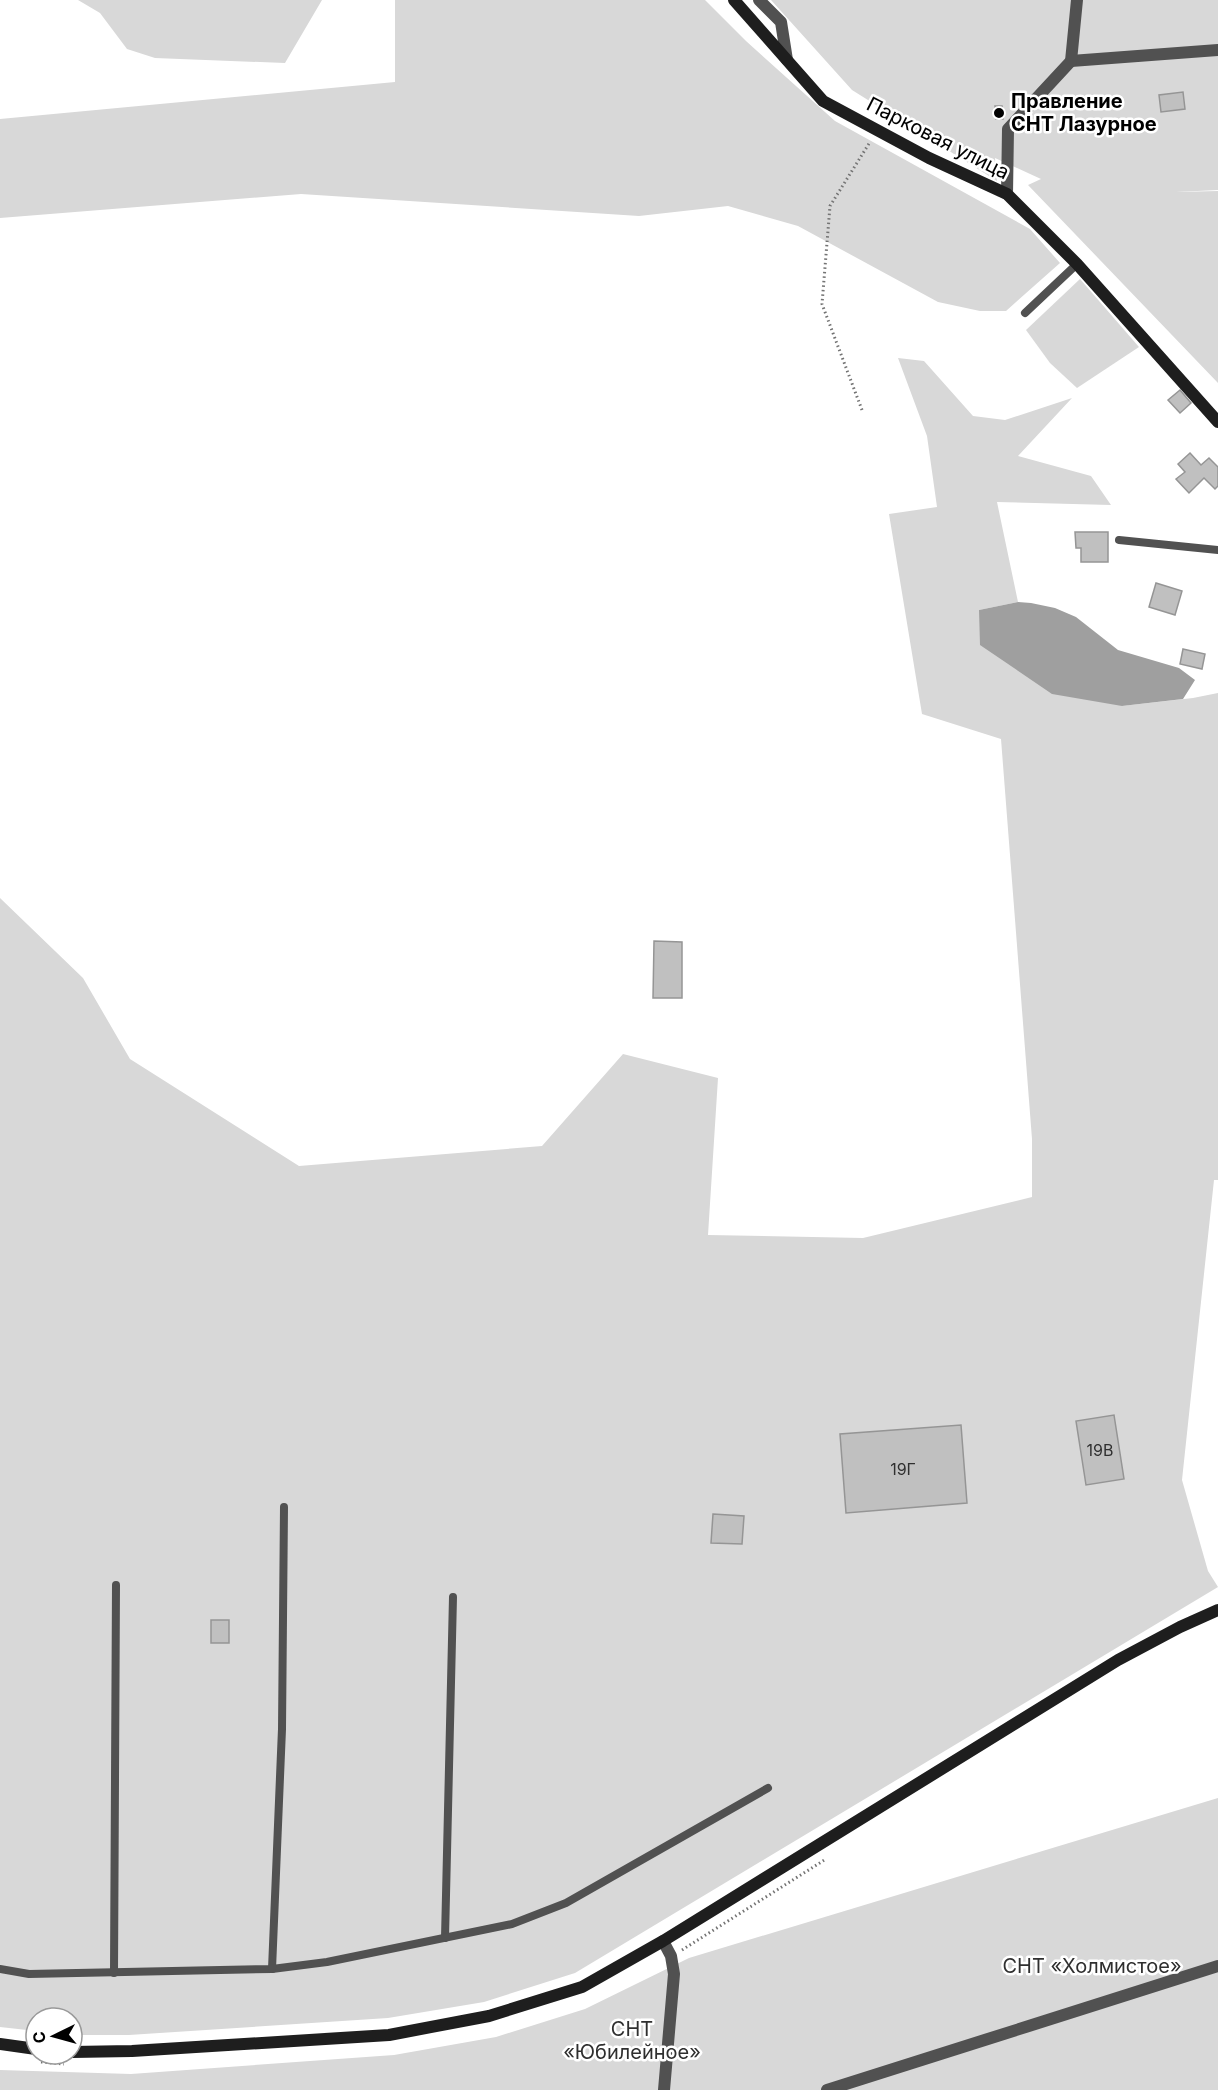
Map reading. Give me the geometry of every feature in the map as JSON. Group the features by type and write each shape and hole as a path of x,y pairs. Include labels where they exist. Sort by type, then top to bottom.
{"main road":[{"name":"Парковая улица","path":"734,0 823,101 929,158 1007,194 1077,264 1218,422"},
{"path":"84,2052 132,2051 389,2035 489,2016 582,1987 663,1941 1118,1660 1218,1610"},
{"path":"0,2044 24,2047"}],"street":[{"path":"759,0 781,22 787,60"},
{"path":"1007,194 1008,129 1071,61 1077,0"},
{"path":"1071,61 1218,50"},
{"path":"663,1941 671,1956 674,1974 664,2090"},
{"path":"827,2090 1218,1966"}],"lane":[{"path":"1025,313 1077,264"},
{"path":"1119,540 1218,550"},
{"path":"272,1969 282,1729 284,1507"},
{"path":"114,1973 116,1586"},
{"path":"445,1938 453,1597"},
{"path":"0,1969 29,1974 272,1969 327,1962 512,1924 566,1903 768,1788"}],"path":[{"path":"862,410 822,304 830,206 878,130"},
{"path":"671,1956 832,1855"}],"green space":[{"path":"78,0 322,0 285,63 155,58 127,49 100,13"},
{"path":"395,0 705,0 746,41 835,121 1030,229 1060,263 1006,311 980,311 938,302 798,226 728,206 639,216 301,194 0,218 0,119 395,82"},
{"path":"771,0 1218,0 1218,190 1176,192 1218,191 1218,383 1028,185 1041,179 995,158 997,181 852,90"},
{"path":"1080,279 1139,347 1077,388 1050,363 1026,330"},
{"path":"898,358 924,361 973,416 1005,420 1072,398 1018,456 1091,476 1111,505 997,502 1018,602 979,610 1122,706 1218,693 1218,1180 1214,1180 1182,1480 1208,1571 1218,1587 575,1973 484,2002 388,2018 129,2035 84,2035 84,2006 24,2006 24,2030 0,2027 0,898 83,978 130,1059 299,1166 542,1146 623,1054 718,1078 708,1235 863,1238 1032,1197 1032,1139 1001,739 922,714 889,514 937,507 927,436"},
{"name":"СНТ «Холмистое»","path":"1218,1798 1218,2090 0,2090 0,2070 131,2074 394,2055 496,2037 585,2009 689,1958"}],"shaded area":[{"path":"1018,602 1055,608 1076,617 1118,650 1179,668 1195,680 1183,699 1122,706 1052,694 980,645 979,610"}],"building":[{"path":"1183,92 1185,109 1161,112 1159,95"},
{"name":"Правление СНТ Лазурное","path":"995,106 1002,106 1003,119 996,119"},
{"path":"1180,390 1191,403 1180,413 1168,400"},
{"path":"1190,453 1201,465 1209,458 1218,467 1218,486 1215,489 1204,478 1189,493 1176,479 1185,472 1178,464"},
{"path":"1075,532 1108,532 1108,562 1081,562 1081,548 1076,548"},
{"path":"1156,583 1182,591 1175,615 1149,607"},
{"path":"1183,649 1205,654 1202,669 1180,664"},
{"path":"654,941 682,942 682,998 653,998"},
{"path":"1114,1415 1124,1479 1086,1485 1076,1421"},
{"path":"961,1425 967,1503 846,1513 840,1434"},
{"path":"713,1514 744,1516 742,1544 711,1543"},
{"path":"211,1620 229,1620 229,1643 211,1643"}],"place":[{"name":"Правление СНТ Лазурное","path":"999,113"}],"park label":[{"name":"СНТ «Юбилейное»","path":"632,2040"}]}
